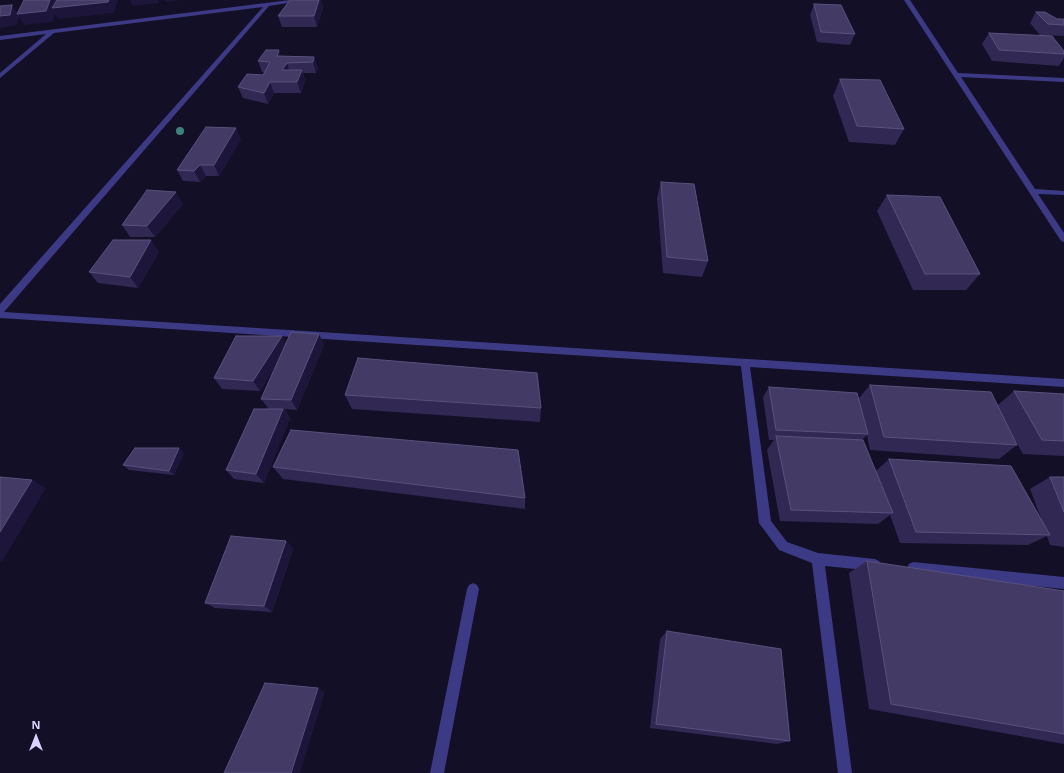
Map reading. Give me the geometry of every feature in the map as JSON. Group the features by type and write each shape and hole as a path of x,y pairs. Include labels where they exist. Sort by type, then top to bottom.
{"street":[{"path":"0,38 303,0"},
{"path":"907,0 1064,240"},
{"path":"0,310 268,4"},
{"path":"0,76 53,31"},
{"path":"956,75 1064,80"},
{"path":"1032,191 1064,193"},
{"path":"0,315 1064,383"},
{"path":"745,363 765,523 783,546 818,559 1064,583"},
{"path":"818,559 845,773"},
{"path":"437,773 473,589"}],"building":[{"path":"24,0 50,0 46,11 17,14"},
{"path":"57,0 109,0 108,2 52,8"},
{"path":"290,0 319,0 314,16 278,16"},
{"path":"814,4 841,5 855,34 821,32"},
{"path":"12,5 10,15 0,16 0,6"},
{"path":"1036,12 1045,12 1057,19 1064,19 1064,25 1048,24"},
{"path":"989,33 1052,36 1064,51 1064,54 999,50"},
{"path":"266,50 279,50 277,56 314,57 313,62 287,63 282,70 302,70 297,82 270,82 264,93 238,87 247,74 263,75 270,62 258,61"},
{"path":"840,79 880,80 904,129 857,126"},
{"path":"206,127 236,128 214,165 200,165 194,171 177,170"},
{"path":"661,182 694,184 708,261 667,257"},
{"path":"147,190 176,192 147,226 122,225"},
{"path":"887,195 940,197 980,274 925,274"},
{"path":"113,240 151,240 130,277 89,272"},
{"path":"291,332 319,334 291,400 261,399"},
{"path":"236,336 282,336 253,381 214,378"},
{"path":"358,358 537,373 541,408 345,395"},
{"path":"870,385 991,392 1017,445 884,437"},
{"path":"769,387 857,393 868,434 776,430"},
{"path":"1014,391 1064,394 1064,441 1042,440"},
{"path":"254,409 283,409 256,474 226,470"},
{"path":"291,430 518,450 525,498 273,467"},
{"path":"776,436 863,440 893,513 791,510"},
{"path":"135,448 179,448 169,471 123,465"},
{"path":"889,459 1011,466 1050,535 916,532"},
{"path":"0,477 32,480 0,532"},
{"path":"1050,477 1064,477 1064,512"},
{"path":"231,536 286,541 264,606 205,603"},
{"path":"867,561 1064,591 1064,734 891,704"},
{"path":"667,631 781,649 790,741 656,724"},
{"path":"265,683 318,688 291,773 224,773"}]}
